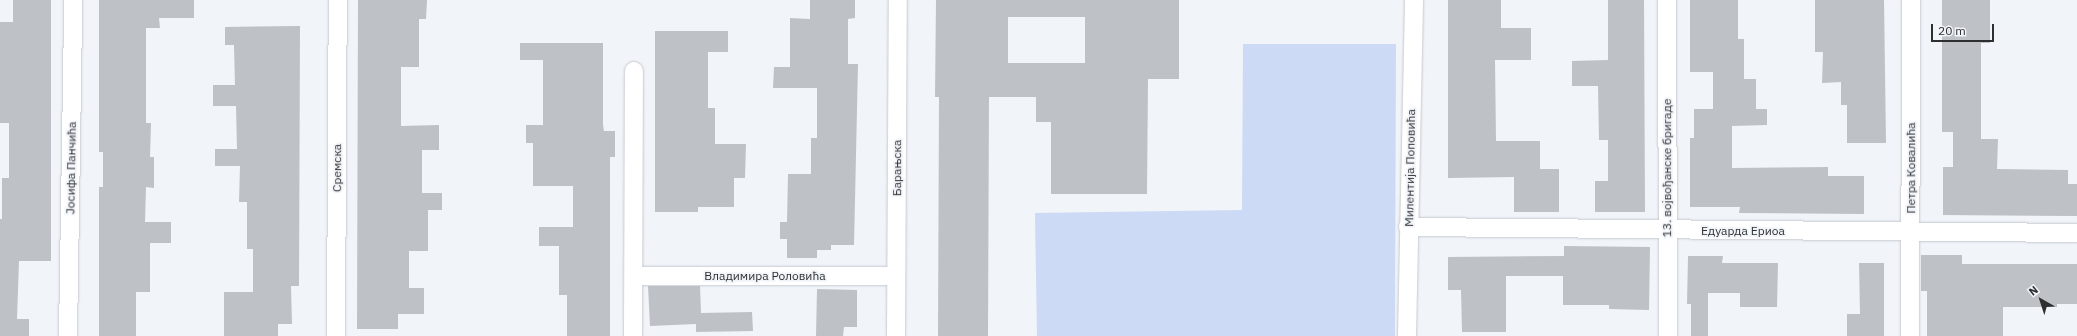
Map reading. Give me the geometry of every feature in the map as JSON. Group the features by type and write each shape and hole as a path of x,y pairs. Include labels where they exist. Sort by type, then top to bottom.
{"street":[{"name":"Јосифа Панчића","path":"68,336 73,0"},
{"name":"Сремска","path":"336,336 338,0"},
{"name":"Барањска","path":"896,336 898,0"},
{"name":"Милентија Поповића","path":"1407,336 1408,228 1414,0"},
{"name":"13. војвођанске бригаде","path":"1667,0 1668,336"},
{"name":"Петра Ковалића","path":"1910,336 1911,0"},
{"path":"633,336 634,71"},
{"name":"Едуарда Ериоа","path":"1408,228 2077,233"},
{"name":"Владимира Роловића","path":"634,276 896,276"}],"shaded area":[{"path":"1243,44 1396,44 1395,336 1037,336 1035,213 1242,210"}],"building":[{"path":"13,0 51,0 51,261 19,261 17,319 29,319 29,336 0,336 0,219 2,219 2,178 9,178 9,123 0,123 0,22 13,22"},
{"path":"99,0 194,0 194,18 159,18 160,28 146,28 146,123 151,123 150,157 154,157 154,188 146,187 145,222 171,222 171,243 150,243 150,292 136,292 136,336 99,336 99,187 103,187 103,152 99,152"},
{"path":"358,0 427,0 426,19 419,19 419,67 401,67 401,126 439,125 439,150 422,150 422,193 442,193 442,210 428,210 428,251 409,251 409,288 424,288 424,314 398,314 398,329 357,329"},
{"path":"810,0 855,0 855,18 848,19 848,64 858,64 854,245 831,245 831,250 817,250 817,258 787,258 787,239 780,239 780,222 787,222 788,174 811,174 811,138 817,138 817,88 773,88 774,67 790,67 790,18 810,19"},
{"path":"936,0 1179,0 1179,79 1148,79 1147,194 1051,194 1051,122 1036,122 1036,97 989,97 988,336 938,336 939,97 935,97","holes":["1008,17 1085,17 1085,63 1008,63"]},
{"path":"1448,0 1501,0 1501,28 1531,28 1531,60 1495,60 1496,141 1540,141 1540,169 1559,169 1559,212 1514,212 1514,177 1448,178"},
{"path":"1608,0 1644,0 1645,212 1595,212 1595,181 1608,181 1608,140 1599,140 1598,86 1572,86 1572,61 1608,60"},
{"path":"1690,0 1738,0 1738,39 1744,39 1744,79 1756,79 1756,109 1767,109 1767,125 1732,126 1732,168 1828,167 1828,176 1864,176 1864,214 1739,213 1740,207 1690,207 1690,138 1694,138 1694,109 1713,109 1713,72 1690,72"},
{"path":"1815,0 1884,0 1886,143 1847,143 1847,105 1841,105 1841,82 1822,83 1823,52 1815,52"},
{"path":"1942,0 1990,0 1990,43 1981,43 1981,139 1998,139 1997,169 2068,170 2068,184 2077,184 2077,216 1943,215 1943,167 1953,167 1953,132 1942,132"},
{"path":"300,26 299,286 291,286 292,324 278,324 278,336 224,336 224,292 253,292 253,249 247,249 247,202 239,202 240,166 215,166 215,149 237,149 236,106 213,106 213,85 235,85 234,45 225,45 225,27"},
{"path":"655,31 728,31 728,52 708,52 708,108 715,108 715,144 746,144 745,178 734,178 734,207 698,207 698,212 655,212"},
{"path":"520,43 603,43 603,125 604,131 615,131 615,157 610,157 610,336 567,336 567,295 559,295 559,246 539,246 539,227 573,227 573,186 533,186 533,143 526,143 526,125 543,125 543,60 520,60"},
{"path":"1564,246 1650,247 1649,310 1609,309 1609,305 1563,305 1563,276 1506,276 1506,332 1462,332 1461,290 1448,290 1448,257 1564,256"},
{"path":"1921,255 1962,255 1962,264 2077,264 2077,304 2057,304 2057,307 2003,307 2003,336 1927,336 1927,291 1921,291"},
{"path":"1688,256 1723,256 1722,263 1778,263 1777,307 1740,307 1740,293 1708,293 1708,336 1691,336 1691,304 1687,304"},
{"path":"1859,263 1884,263 1884,336 1847,336 1847,314 1860,314"},
{"path":"648,286 700,286 701,313 752,312 753,331 696,332 696,324 650,326"},
{"path":"817,289 857,290 857,327 844,327 843,336 816,336"}]}
